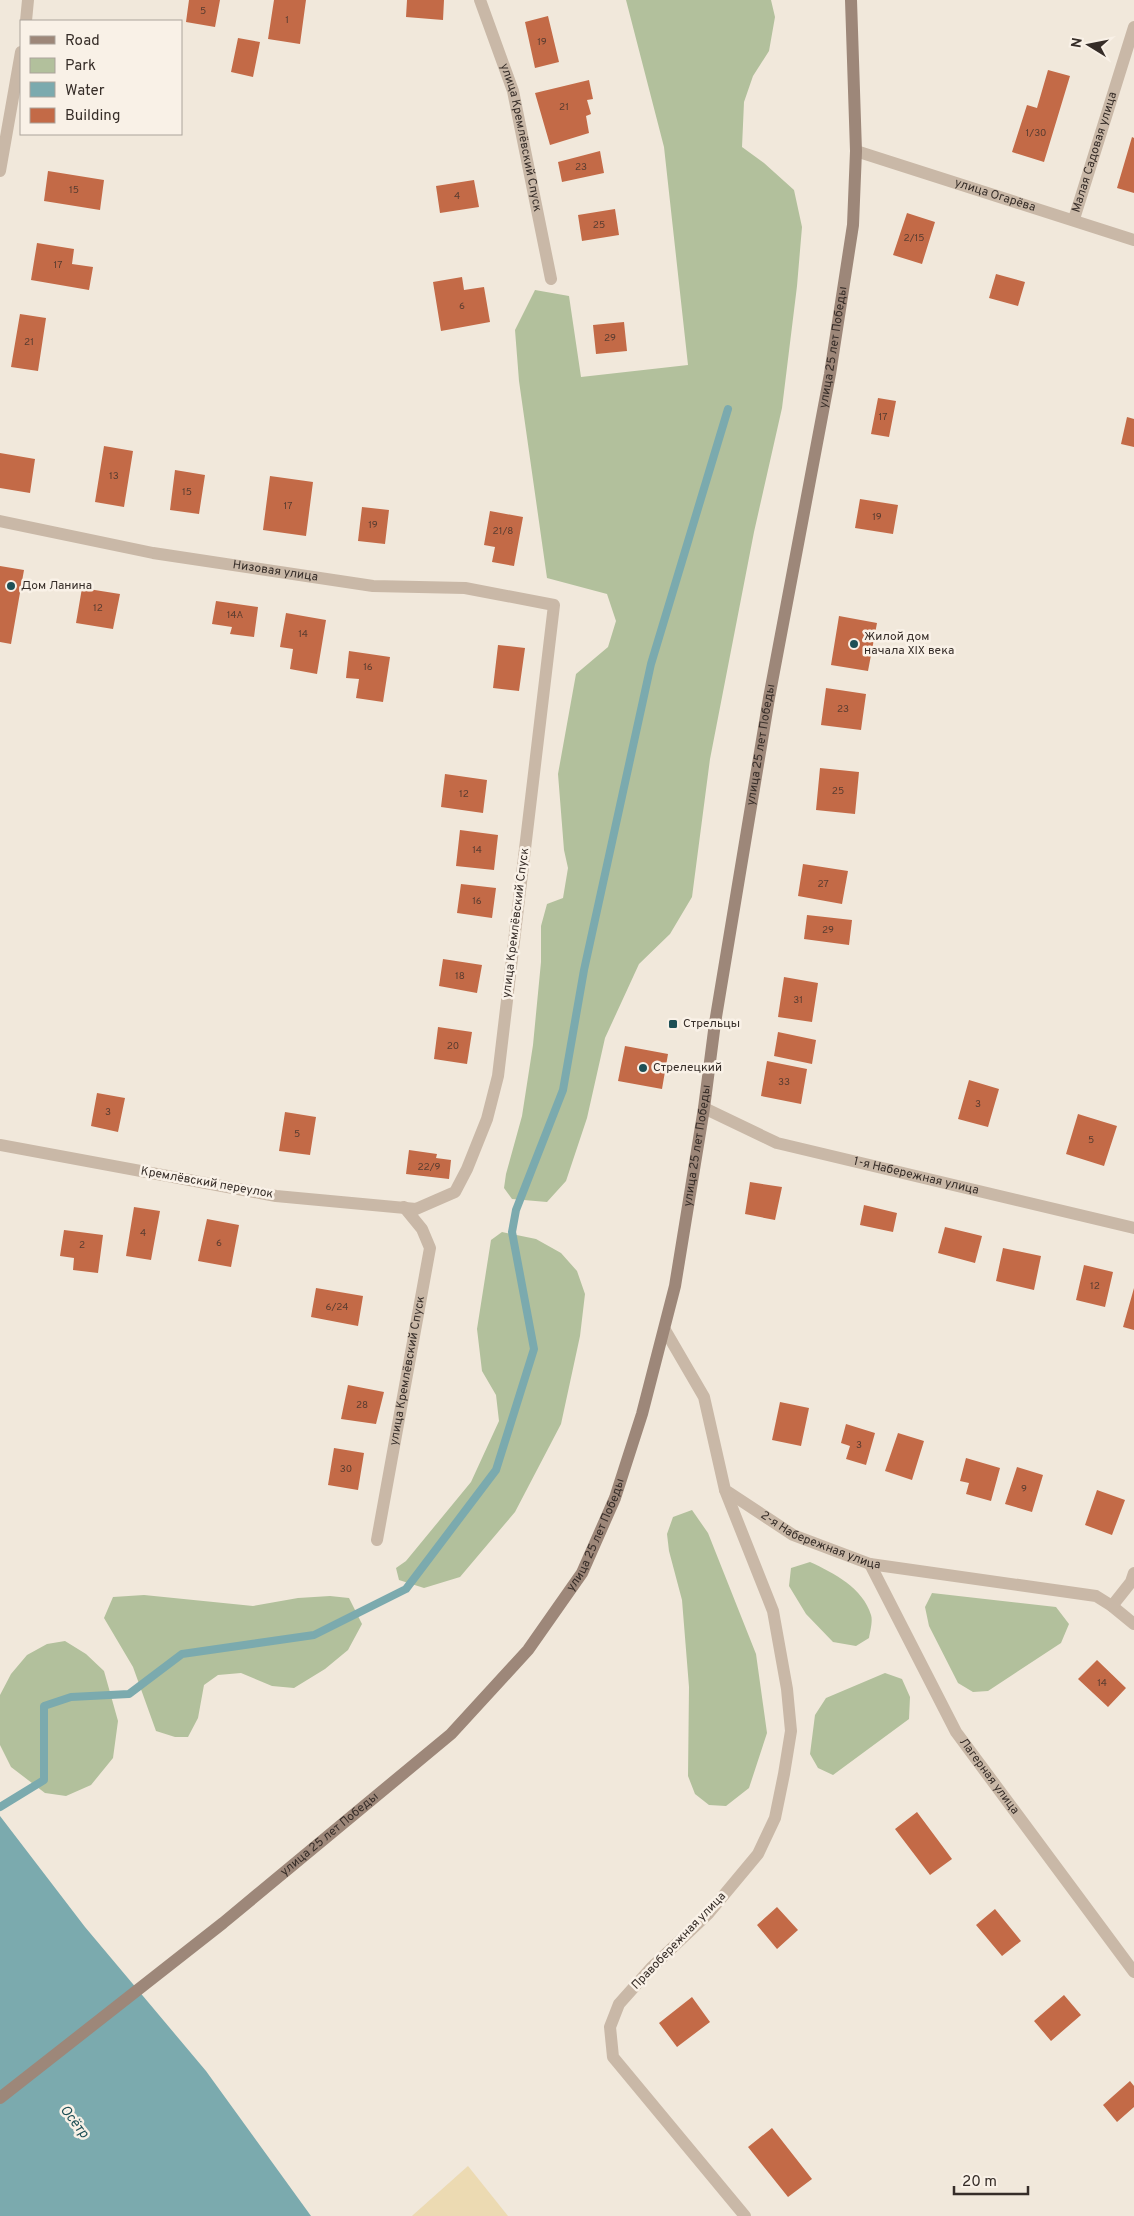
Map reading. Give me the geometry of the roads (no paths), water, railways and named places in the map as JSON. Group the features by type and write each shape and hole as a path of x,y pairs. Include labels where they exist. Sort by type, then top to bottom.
{"main road":[{"name":"улица 25 лет Победы","path":"0,2098 223,1923 451,1734 528,1650 582,1573 615,1498 642,1414 665,1330 680,1262 715,1023 769,698 831,364 853,225 856,151 851,0"}],"street":[{"path":"26,20 28,0"},
{"name":"улица Кремлёвский Спуск","path":"480,0 513,91 552,279"},
{"name":"Малая Садовая улица","path":"1074,219 1134,27"},
{"path":"0,172 20,58"},
{"name":"улица Огарёва","path":"856,151 1074,219 1134,240"},
{"name":"Низовая улица","path":"0,521 172,556 373,586 465,588 554,605"},
{"name":"улица Кремлёвский Спуск","path":"376,1540 430,1248 410,1208 455,1192 467,1169 487,1119 498,1076 554,605"},
{"name":"1-я Набережная улица","path":"704,1108 777,1143 1134,1228"},
{"name":"Кремлёвский переулок","path":"0,1144 276,1196 410,1208"},
{"path":"665,1330 704,1397 724,1490"},
{"name":"2-я Набережная улица","path":"724,1490 793,1535 870,1564 1096,1596 1112,1606"},
{"name":"Правобережная улица","path":"724,1490 773,1611 787,1689 791,1731 775,1818 758,1854 708,1914 652,1967 619,2004 610,2027 613,2057 745,2216"},
{"name":"Лагерная улица","path":"870,1564 956,1732 1134,1972"},
{"path":"1134,1573 1131,1582 1112,1606 1134,1624"}],"water":[{"name":"Осётр","path":"0,1816 85,1927 206,2071 311,2216 0,2216"}],"waterway":[{"path":"0,1807 44,1780 44,1706 71,1697 129,1694 182,1654 314,1635 406,1589 496,1470 534,1349 512,1232 516,1210 563,1090 584,970 651,664 728,409"}],"place":[{"name":"Дом Ланина","path":"11,586"},
{"name":"Жилой дом начала XIX века","path":"854,644"},
{"name":"Стрельцы","path":"673,1024"},
{"name":"Стрелецкий","path":"643,1068"}]}
